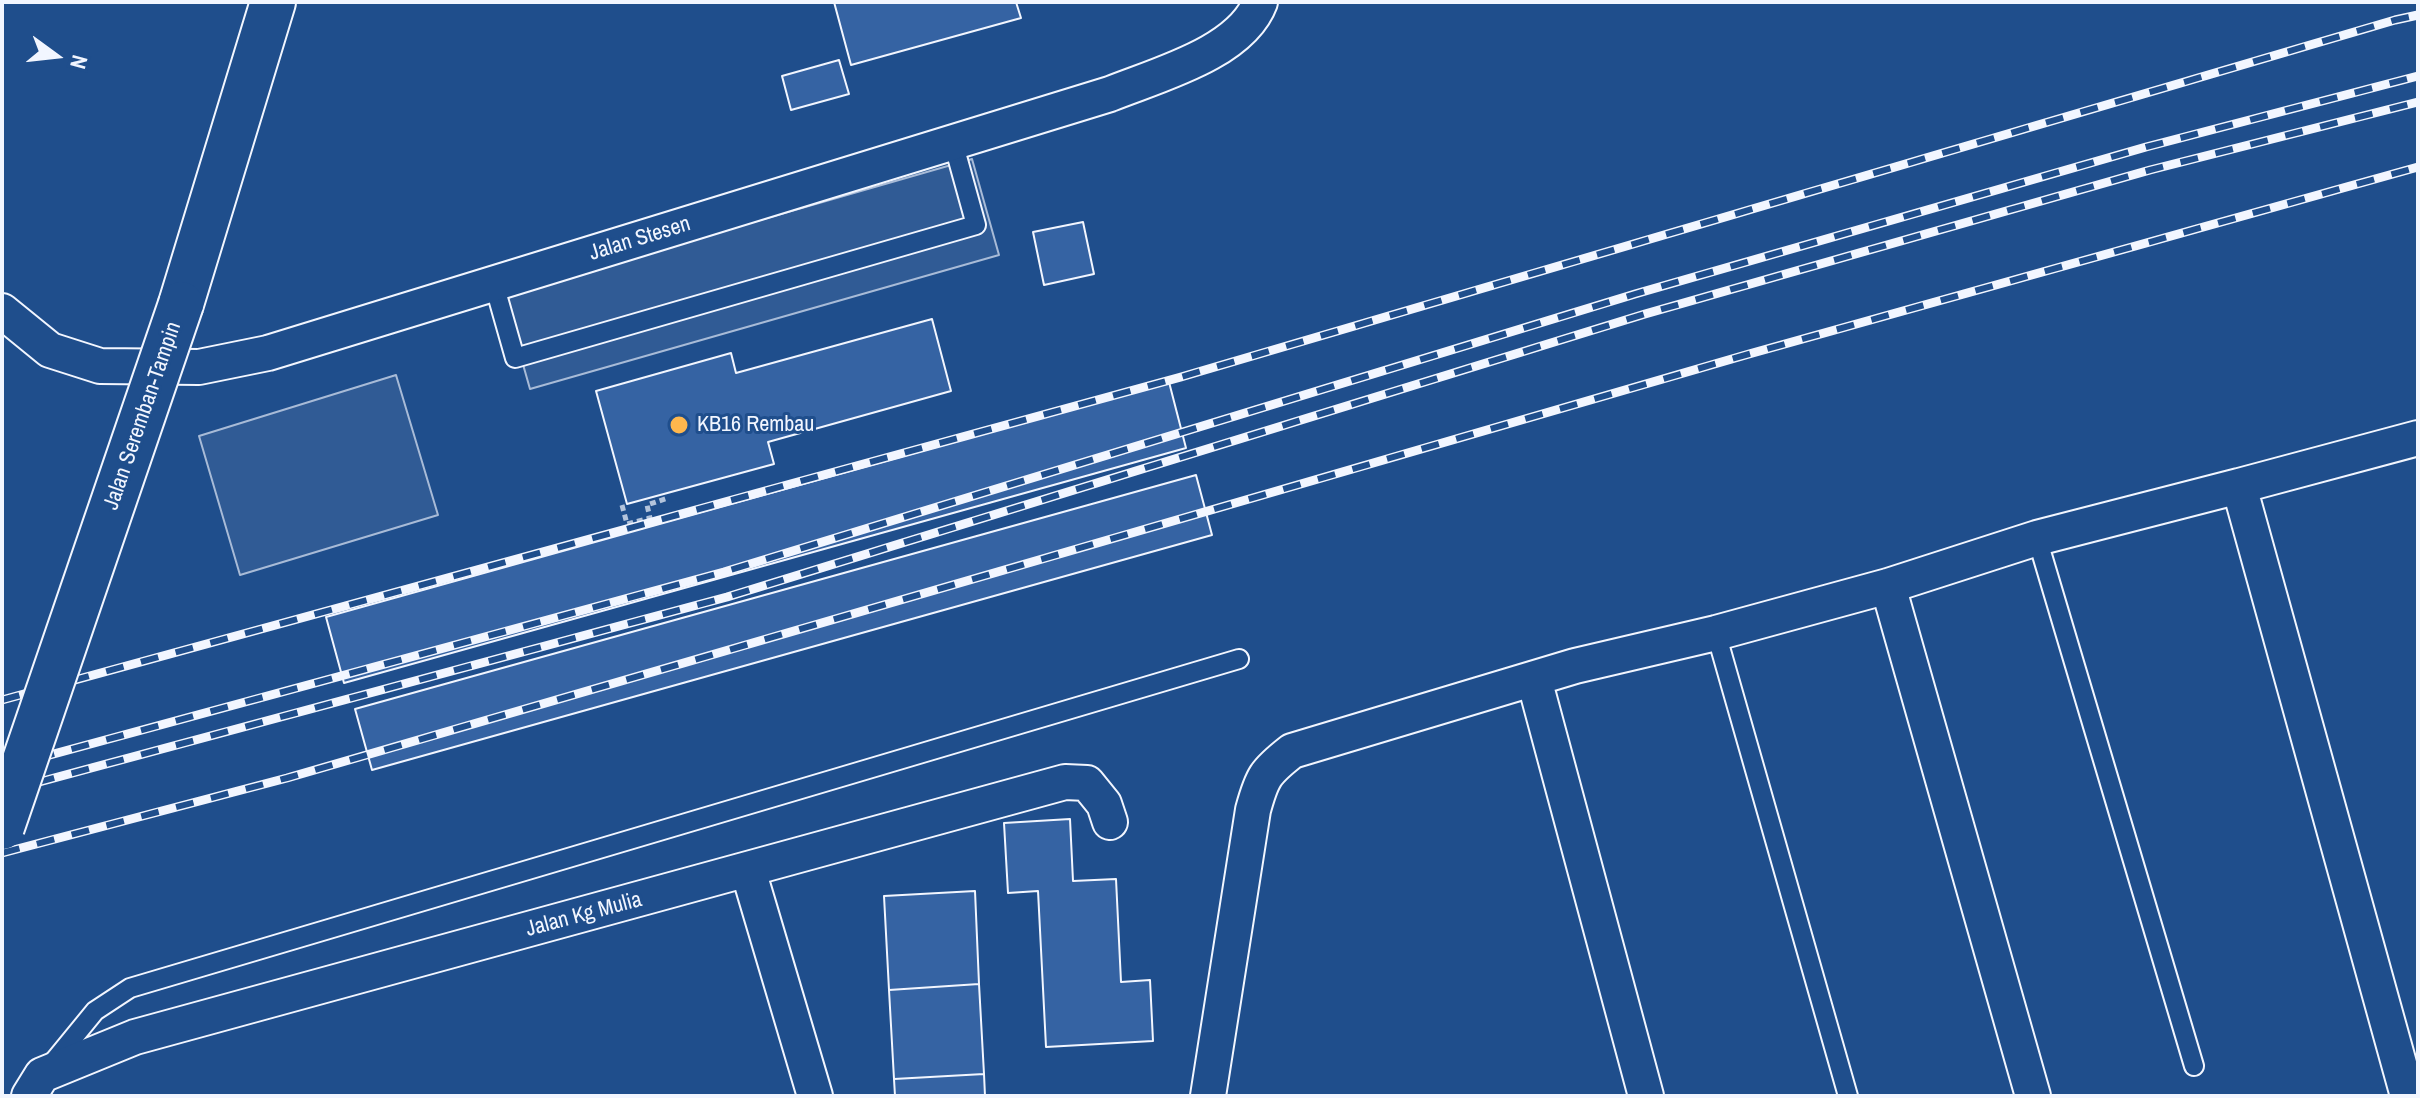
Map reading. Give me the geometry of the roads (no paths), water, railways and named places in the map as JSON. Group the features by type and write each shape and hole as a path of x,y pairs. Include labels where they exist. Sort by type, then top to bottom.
{"highway":[{"name":"Jalan Seremban-Tampin","path":"2,827 181,304 273,2"}],"street":[{"name":"Jalan Stesen","path":"2,311 50,350 100,366 199,367 268,353 1110,94 1206,55 1234,36 1256,13 1260,2"},
{"path":"1208,1096 1253,810 1260,782 1271,767 1292,751 1575,666 1716,633 1888,586 2037,538 2418,438"},
{"path":"2239,486 2408,1096"},
{"path":"1888,586 2033,1096"},
{"path":"1534,679 1646,1096"},
{"name":"Jalan Kg Mulia","path":"36,1086 135,1037 1065,782 1087,783 1104,804 1110,822"},
{"path":"748,870 815,1096"}],"lane":[{"path":"494,284 515,358 976,225 953,142"},
{"path":"2037,538 2194,1066"},
{"path":"1716,633 1848,1096"},
{"path":"36,1086 95,1011 130,988 1239,659"}],"railway":[{"path":"2,700 1181,377 2418,15"},
{"path":"2,768 724,572 1635,294 2146,147 2418,76"},
{"path":"2,792 727,597 1645,314 2150,170 2418,102"},
{"path":"2,853 287,778 1749,354 2418,167"}],"place":[{"name":"KB16 Rembau","path":"679,425"}]}
